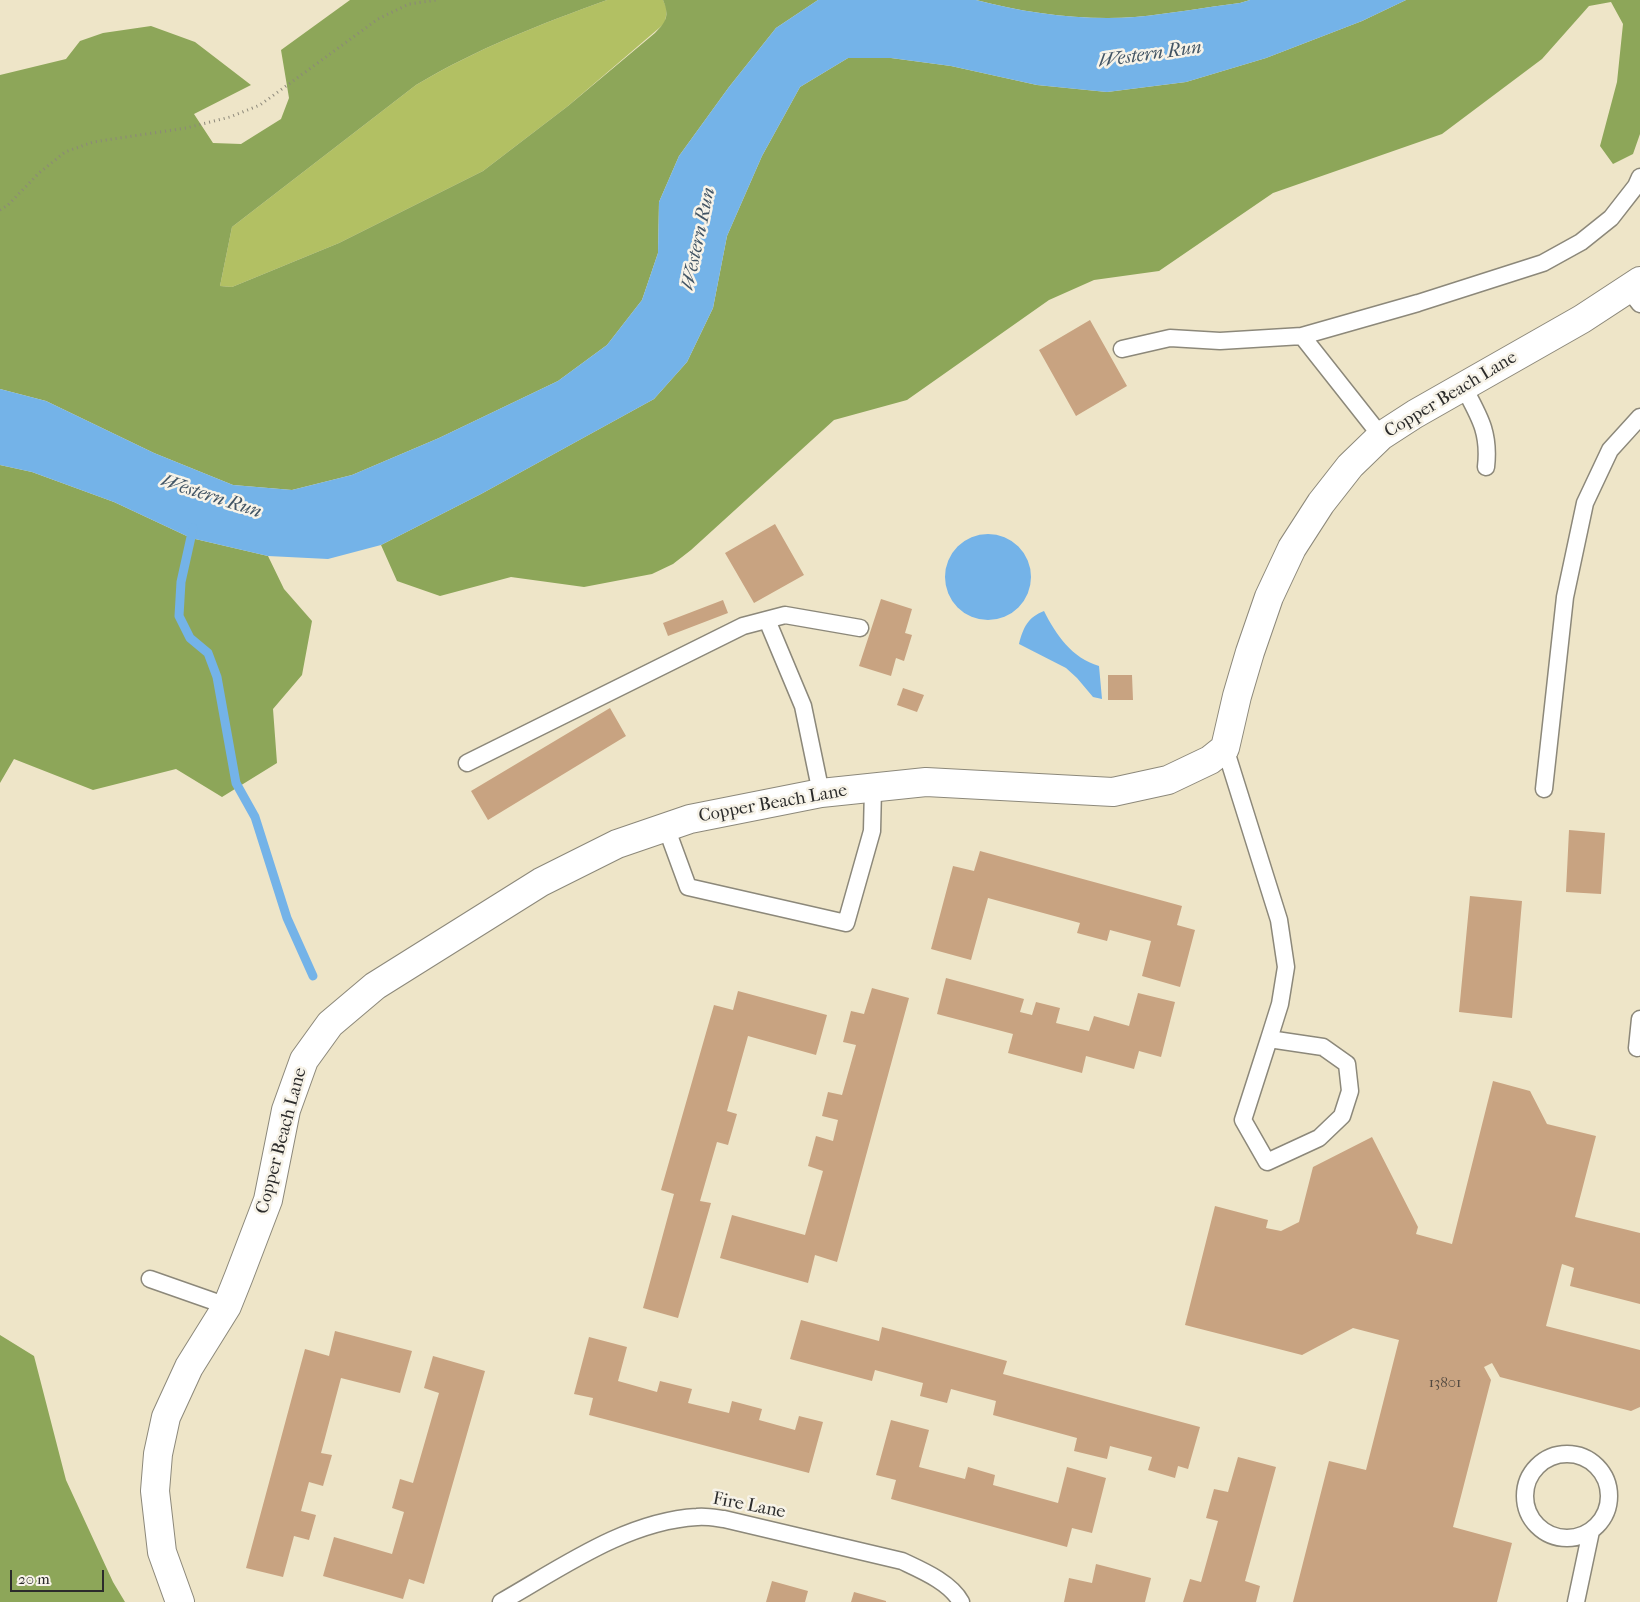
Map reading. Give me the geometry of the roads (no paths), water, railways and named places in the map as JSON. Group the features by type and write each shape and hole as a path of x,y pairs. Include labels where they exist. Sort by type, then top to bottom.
{"street":[{"name":"Copper Beach Lane","path":"180,1602 162,1552 155,1491 158,1454 166,1418 189,1367 226,1306 252,1244 268,1200 286,1110 304,1060 330,1024 375,986 540,882 617,844 690,819 821,792 926,782 1113,792 1168,780 1210,760 1225,748 1250,652 1269,597 1292,548 1321,503 1350,466 1381,436 1415,414 1582,319 1636,291"}],"lane":[{"path":"1122,350 1170,338 1220,341 1302,336 1543,263 1581,242 1611,218 1636,186 1640,177"},
{"path":"1302,336 1381,436"},
{"path":"1463,386 1483,423 1488,449 1486,467"},
{"path":"1544,789 1565,597 1585,503 1610,450 1640,418"},
{"path":"467,763 743,626 785,615 860,628"},
{"path":"767,620 803,706 821,792"},
{"path":"1225,748 1280,920 1286,967 1280,1004 1268,1040 1243,1120 1267,1162 1319,1138 1342,1116 1350,1091 1348,1064 1323,1047 1268,1040"},
{"path":"666,827 688,887 846,923 872,831 873,788"},
{"path":"1637,1048 1640,1019"},
{"path":"150,1279 226,1306"},
{"path":"1576,1602 1591,1530 1601,1521 1607,1509 1609,1495 1607,1482 1601,1470 1591,1460 1579,1455 1565,1453 1552,1456 1540,1463 1532,1473 1526,1487 1525,1501 1530,1515 1538,1526 1550,1534 1564,1538 1578,1536 1591,1530"},
{"name":"Fire Lane","path":"501,1602 624,1534 663,1522 699,1516 724,1519 902,1561 928,1573 945,1585 961,1602"}],"water":[{"name":"Western Run","path":"818,0 976,0 1014,9 1055,15 1116,18 1161,14 1250,0 1406,0 1362,21 1266,58 1186,82 1107,92 1037,85 951,66 891,58 848,58 800,87 762,156 727,236 713,308 687,362 654,399 481,494 381,545 328,559 268,556 191,538 114,502 32,472 0,465 0,389 46,401 154,453 233,485 292,490 352,475 439,438 558,381 607,345 642,300 658,253 659,202 679,156 729,87 776,28"},
{"path":"988,534 1005,537 1019,546 1028,560 1031,577 1028,594 1019,608 1005,617 988,620 971,617 957,608 948,594 945,577 948,560 957,546 971,537"},
{"path":"1044,611 1054,629 1073,651 1089,662 1099,666 1102,699 1093,697 1066,668 1019,644 1022,633 1030,620 1038,613"}],"waterway":[{"path":"193,528 181,582 179,616 190,638 208,653 217,677 236,783 255,817 287,918 313,976"}]}
